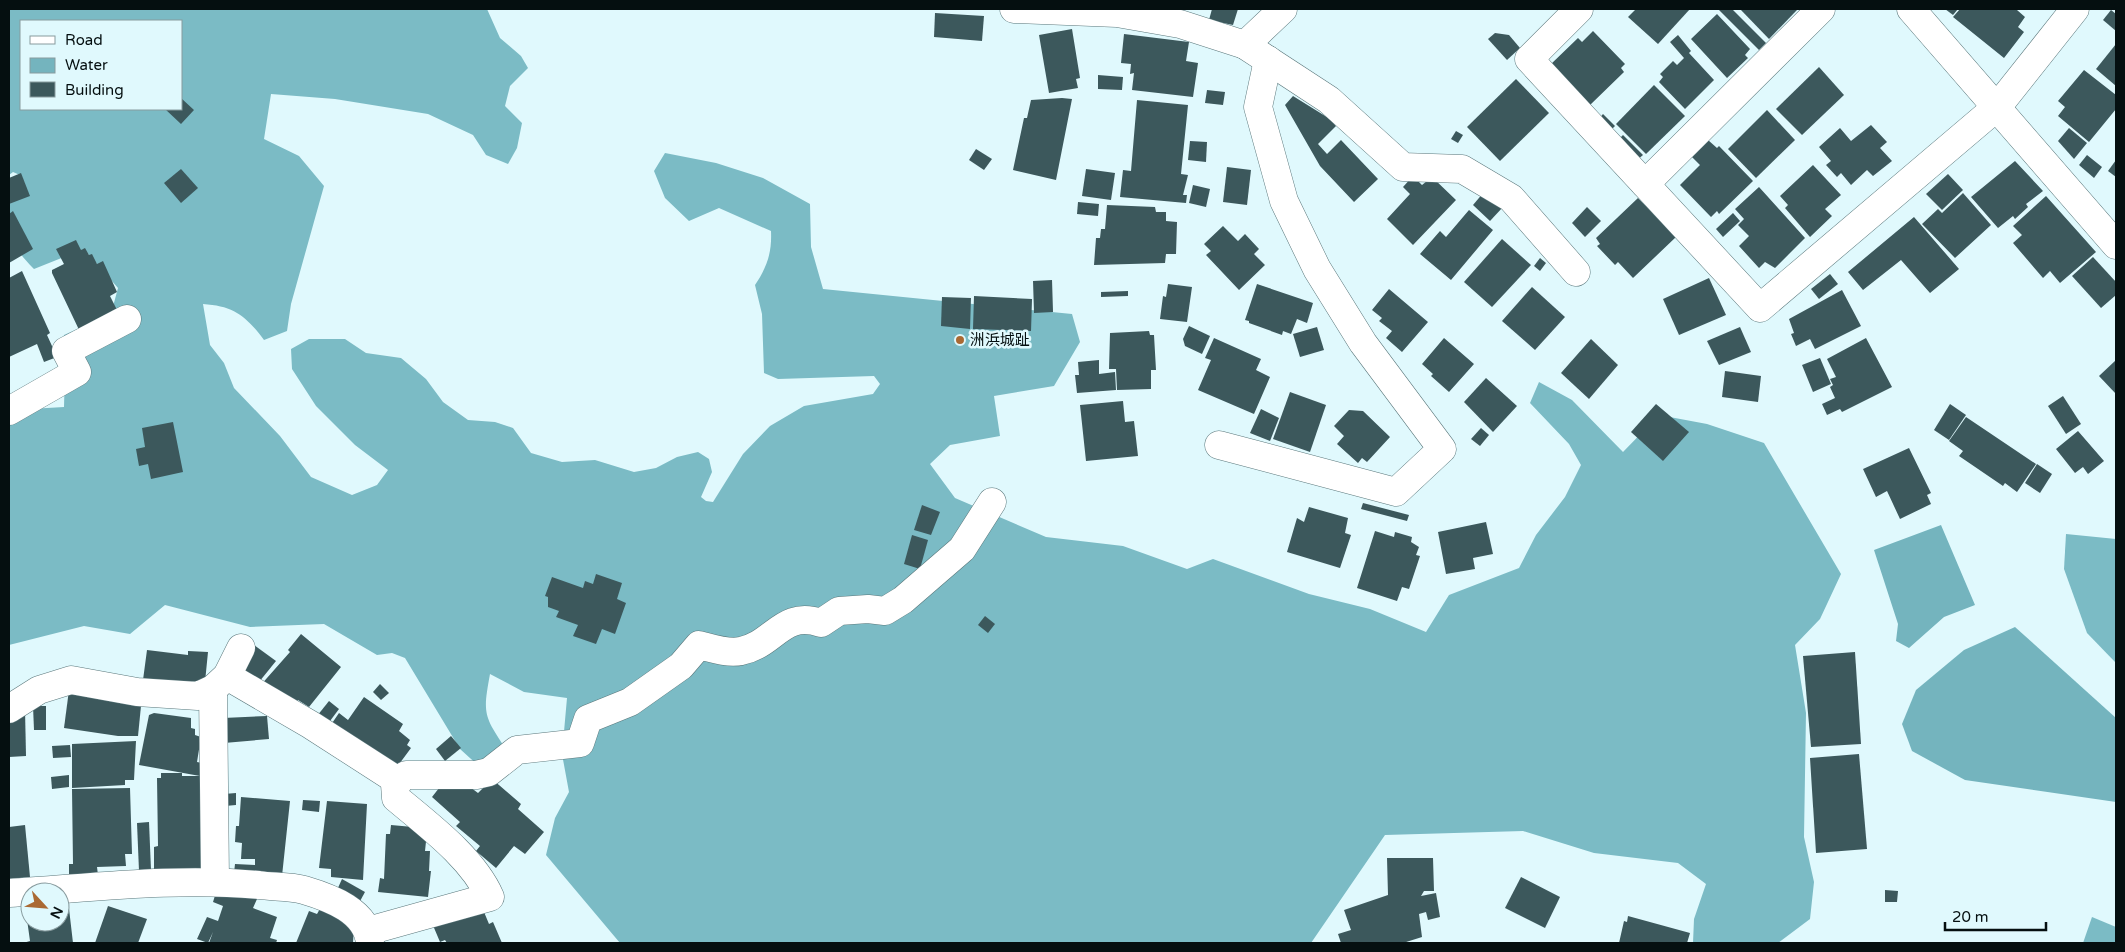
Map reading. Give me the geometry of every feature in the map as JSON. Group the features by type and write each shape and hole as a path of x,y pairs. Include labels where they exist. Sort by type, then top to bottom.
{"street":[{"path":"1014,9 1117,13 1180,24 1245,45 1329,100 1403,168 1462,169 1511,198 1576,272"},
{"path":"1245,45 1283,9"},
{"path":"1579,9 1529,59 1760,308 1998,106 2075,9"},
{"path":"1645,184 1821,9"},
{"path":"1911,9 1998,106 2116,245"},
{"path":"1219,446 1396,492 1442,449 1358,335 1317,269 1284,201 1258,108 1268,60"},
{"path":"9,410 77,372 66,351 127,319"},
{"path":"9,893 215,881 302,890 333,901 356,914 369,937 490,897 483,882 444,839 396,798 395,784 398,781 406,775 476,776 489,772 517,750 580,743 588,719 630,702 681,666 699,645 720,650 740,651 765,641 787,623 808,619 821,623 839,611 868,609 885,611 930,579 962,549 992,502"},
{"path":"9,709 39,690 70,680 137,692 198,696 220,682 241,648"},
{"path":"220,682 311,725 398,781"},
{"path":"215,881 220,682"}],"shaded area":[{"path":"9,9 487,9 500,38 521,56 528,68 510,86 505,106 522,123 517,148 508,164 486,155 473,135 428,114 335,99 271,94 264,139 299,156 324,186 291,304 287,331 264,340 238,314 223,307 203,304 210,345 224,363 234,388 280,436 311,477 352,495 377,485 388,470 355,445 316,406 292,369 291,349 309,339 345,339 366,353 401,358 426,379 443,402 468,420 495,422 513,428 531,453 562,462 595,460 634,472 656,468 677,457 698,452 709,459 712,472 701,497 706,501 713,502 743,454 770,426 804,406 873,394 880,384 874,376 778,379 764,373 762,314 755,285 768,260 771,246 771,231 719,208 689,221 665,198 654,171 665,153 716,163 763,178 810,204 811,247 823,289 1072,314 1080,342 1054,386 994,396 1000,436 950,445 930,464 955,498 1046,537 1123,546 1187,569 1213,559 1309,594 1370,609 1426,632 1449,595 1519,568 1536,535 1565,497 1581,465 1569,444 1530,403 1539,382 1572,400 1623,452 1659,415 1707,424 1764,443 1841,574 1820,619 1795,645 1806,713 1804,837 1814,882 1810,919 1778,943 1693,943 1694,919 1706,884 1678,863 1594,853 1523,831 1385,835 1311,943 620,943 546,855 555,818 569,792 562,754 567,698 524,692 490,674 486,697 487,713 489,721 506,749 481,768 460,749 405,658 392,653 377,655 324,624 250,627 165,605 130,634 84,626 9,645 9,419 30,409 64,407 65,368 60,352 64,335 111,314 118,288 84,249 34,269 25,260 11,236 9,197 25,184 20,175 13,172 9,175"},
{"path":"2066,534 2116,539 2116,663 2087,633 2064,569"},
{"path":"2092,917 2116,927 2116,943 2083,943"}],"water":[{"path":"1941,525 1975,605 1944,617 1909,648 1896,641 1898,624 1874,550"},
{"path":"2015,627 2116,718 2116,802 1965,780 1912,751 1902,724 1916,690 1964,650"}],"building":[{"path":"1212,9 1238,9 1233,25 1209,20"},
{"path":"1636,9 1690,9 1658,44 1628,17"},
{"path":"1718,9 1732,9 1766,43 1759,50"},
{"path":"1740,9 1796,9 1797,10 1769,39"},
{"path":"1945,9 1958,9 1953,15"},
{"path":"1960,9 2018,9 2025,17 2018,27 2024,32 2004,58 1953,17"},
{"path":"2111,10 2116,14 2116,31 2103,20"},
{"path":"935,13 984,16 982,41 934,37"},
{"path":"1717,14 1750,49 1745,55 1748,58 1727,78 1691,39"},
{"path":"1072,29 1080,78 1076,79 1078,88 1049,93 1039,35"},
{"path":"1593,31 1625,64 1621,68 1624,72 1589,106 1550,65 1578,38 1582,42"},
{"path":"1495,33 1509,35 1520,48 1507,60 1488,39"},
{"path":"1124,34 1189,42 1186,61 1198,63 1193,97 1132,90 1134,73 1130,74 1131,64 1121,63"},
{"path":"1678,35 1691,51 1689,53 1714,80 1685,109 1659,82 1663,77 1660,74 1673,61 1677,65 1684,58 1670,42"},
{"path":"2116,44 2116,86 2096,69"},
{"path":"1819,67 1844,95 1802,135 1776,109"},
{"path":"2084,70 2116,95 2116,109 2089,142 2058,116 2065,107 2058,101"},
{"path":"1098,75 1123,77 1122,90 1098,89"},
{"path":"1516,79 1549,113 1500,161 1467,127"},
{"path":"1654,85 1685,116 1646,154 1616,124"},
{"path":"1207,90 1225,92 1223,105 1205,103"},
{"path":"1293,96 1330,119 1336,126 1318,144 1327,154 1341,140 1378,179 1354,202 1320,166 1285,105"},
{"path":"182,99 194,110 181,124 166,110 182,110"},
{"path":"1072,99 1056,180 1013,170 1024,118 1027,118 1031,100"},
{"path":"1137,100 1188,105 1181,174 1188,175 1183,195 1187,195 1186,203 1120,197 1123,170 1131,171"},
{"path":"1767,110 1795,140 1756,178 1728,149"},
{"path":"1603,114 1615,126 1608,133 1597,121"},
{"path":"1871,125 1887,142 1880,148 1892,161 1873,176 1867,170 1851,185 1841,173 1837,177 1826,165 1831,161 1819,147 1840,128 1851,141"},
{"path":"2069,128 2087,143 2074,159 2058,141"},
{"path":"1456,131 1463,135 1458,143 1451,139"},
{"path":"1623,135 1643,155 1636,161 1617,141"},
{"path":"1708,140 1717,148 1719,146 1753,181 1719,214 1717,211 1711,217 1680,185 1700,165 1691,156"},
{"path":"1190,141 1207,142 1206,162 1188,160"},
{"path":"976,149 992,159 984,170 969,160"},
{"path":"2087,155 2102,167 2094,178 2079,165"},
{"path":"2116,160 2116,177 2108,171"},
{"path":"2015,161 2043,191 2026,204 2028,207 2015,219 2013,216 1998,228 1971,197"},
{"path":"1813,165 1841,195 1825,209 1832,216 1810,237 1785,208 1788,205 1780,196"},
{"path":"1227,167 1251,170 1247,205 1223,202"},
{"path":"181,169 198,188 181,203 164,183"},
{"path":"1086,169 1115,173 1111,200 1082,196"},
{"path":"21,173 30,196 9,204 9,178"},
{"path":"1948,174 1963,190 1942,210 1926,194"},
{"path":"1413,176 1422,185 1432,177 1456,200 1413,245 1387,219 1410,194 1403,187"},
{"path":"1193,185 1210,189 1206,207 1189,203"},
{"path":"1759,187 1805,238 1775,268 1765,262 1759,268 1739,246 1749,236 1738,225 1744,219 1735,209"},
{"path":"1484,192 1503,207 1490,221 1473,205"},
{"path":"1963,193 1991,225 1955,258 1922,224 1938,209 1942,213"},
{"path":"2046,196 2096,252 2060,283 2050,271 2043,278 2013,243 2022,235 2013,226"},
{"path":"1638,198 1676,237 1633,278 1618,262 1615,265 1597,246 1600,244 1596,238"},
{"path":"1078,202 1099,204 1098,216 1077,214"},
{"path":"1107,205 1155,207 1156,212 1166,212 1166,221 1177,222 1176,254 1166,254 1165,263 1094,265 1096,238 1100,238 1101,229 1105,229"},
{"path":"1587,207 1601,221 1585,237 1572,223"},
{"path":"1469,210 1493,230 1451,280 1420,254 1440,231 1446,237"},
{"path":"13,211 33,249 9,263 9,214"},
{"path":"1733,213 1740,221 1723,237 1716,229"},
{"path":"1914,217 1959,269 1930,293 1901,260 1863,290 1848,272"},
{"path":"1223,226 1238,241 1245,234 1259,249 1254,254 1265,265 1239,290 1206,255 1211,251 1204,244"},
{"path":"1502,239 1531,265 1492,307 1464,282"},
{"path":"76,240 81,250 85,248 89,255 92,254 97,264 103,261 117,292 110,296 120,316 81,334 52,273 52,270 64,264 56,249"},
{"path":"2093,257 2116,282 2116,295 2101,308 2072,276"},
{"path":"1540,258 1546,263 1540,271 1534,266"},
{"path":"22,271 50,333 47,335 57,357 44,362 37,344 9,357 9,278"},
{"path":"1830,274 1838,284 1819,299 1811,289"},
{"path":"1709,278 1726,315 1679,335 1663,299"},
{"path":"1052,280 1053,312 1034,313 1033,281"},
{"path":"1168,284 1192,287 1187,322 1160,319 1163,296 1166,297"},
{"path":"1257,284 1313,303 1307,323 1297,319 1291,334 1283,331 1282,335 1245,320"},
{"path":"1532,287 1565,317 1535,350 1502,321"},
{"path":"1389,289 1428,322 1402,352 1386,338 1392,331 1379,321 1382,318 1372,310"},
{"path":"1842,290 1861,326 1815,349 1810,339 1796,346 1791,334 1794,333 1789,319"},
{"path":"1128,291 1128,296 1101,297 1101,292"},
{"path":"974,296 1032,299 1031,331 973,329"},
{"path":"942,297 971,298 970,329 941,326"},
{"path":"1189,326 1210,336 1202,354 1185,346 1183,339"},
{"path":"1317,327 1324,350 1300,357 1293,334"},
{"path":"1740,327 1751,352 1719,365 1707,341"},
{"path":"1149,331 1150,335 1154,335 1156,370 1151,370 1151,389 1117,390 1116,369 1109,369 1110,333"},
{"path":"1214,338 1261,359 1256,370 1270,377 1254,414 1198,390 1211,360 1205,358"},
{"path":"1444,338 1474,364 1449,392 1431,376 1433,374 1422,364"},
{"path":"1866,338 1892,387 1842,412 1840,409 1827,415 1822,404 1835,398 1830,387 1833,385 1830,379 1836,377 1827,359"},
{"path":"1591,339 1618,365 1589,399 1561,373"},
{"path":"1820,358 1831,384 1813,392 1802,365"},
{"path":"1099,360 1099,374 1115,372 1116,390 1077,393 1075,375 1079,375 1078,362"},
{"path":"2116,360 2116,394 2099,376"},
{"path":"1725,371 1761,376 1758,402 1722,397"},
{"path":"1486,378 1517,406 1493,432 1464,402"},
{"path":"1290,392 1326,405 1310,452 1273,439"},
{"path":"2063,396 2081,424 2066,434 2048,406"},
{"path":"1123,401 1125,422 1134,421 1138,456 1086,461 1080,405"},
{"path":"1656,404 1689,432 1663,461 1631,432"},
{"path":"1950,404 1966,415 1949,440 1934,430"},
{"path":"1261,409 1279,418 1270,441 1250,433"},
{"path":"1349,410 1363,411 1390,437 1367,462 1362,458 1358,463 1337,444 1344,436 1334,426"},
{"path":"1966,417 2036,464 2017,492 2005,483 2003,486 1959,456 1963,451 1949,441"},
{"path":"173,422 183,472 151,479 148,464 139,466 136,449 145,447 142,428"},
{"path":"1481,428 1489,435 1480,446 1471,439"},
{"path":"2078,431 2104,461 2088,474 2083,467 2075,473 2056,449"},
{"path":"1909,448 1931,493 1927,495 1931,504 1900,519 1887,491 1876,497 1863,469"},
{"path":"2037,464 2052,474 2040,493 2025,483"},
{"path":"1363,503 1409,515 1407,521 1361,509"},
{"path":"922,505 940,512 931,535 914,530"},
{"path":"1309,507 1348,518 1345,533 1351,535 1340,568 1287,552 1297,518 1304,522"},
{"path":"1486,522 1493,554 1473,558 1475,569 1446,574 1438,532"},
{"path":"1375,531 1394,537 1395,532 1412,537 1411,542 1419,547 1416,555 1420,556 1409,589 1402,587 1397,601 1357,588"},
{"path":"912,535 928,540 920,569 904,564"},
{"path":"596,574 622,583 617,599 626,603 615,634 602,629 596,644 573,636 578,625 556,617 559,611 548,607 548,597 545,596 552,577 583,588 585,581 593,584"},
{"path":"985,616 995,624 988,633 978,625"},
{"path":"301,634 341,667 309,707 298,700 291,709 259,687 290,652 288,650"},
{"path":"254,645 276,661 255,687 234,672"},
{"path":"147,650 188,655 188,651 208,652 205,682 192,681 191,684 143,680"},
{"path":"1855,652 1861,744 1811,747 1803,656"},
{"path":"380,684 389,693 381,700 373,692"},
{"path":"69,690 142,696 138,736 118,736 64,728"},
{"path":"364,697 403,724 399,731 410,740 407,745 411,748 394,771 326,732 339,713 348,720"},
{"path":"329,701 339,709 324,729 313,721"},
{"path":"33,706 46,706 46,730 34,730"},
{"path":"25,709 26,756 9,757 9,710"},
{"path":"154,713 191,718 191,728 195,729 195,735 201,737 197,762 202,763 200,776 139,765 149,715"},
{"path":"267,716 269,739 224,743 223,718"},
{"path":"451,736 461,748 445,761 436,749"},
{"path":"136,741 134,780 125,780 125,785 72,788 72,744"},
{"path":"70,745 71,757 53,758 52,746"},
{"path":"1859,754 1867,849 1816,853 1810,758"},
{"path":"161,773 182,773 182,776 200,776 201,840 204,871 154,873 154,847 158,846 157,778 161,778"},
{"path":"69,775 69,787 52,789 51,777"},
{"path":"492,779 521,804 518,809 544,832 525,854 514,846 496,868 476,851 480,846 456,826 460,822 432,797 443,783 470,787 478,793"},
{"path":"130,788 132,854 125,854 126,866 97,867 98,875 69,876 69,864 73,864 72,789"},
{"path":"236,793 236,805 225,806 224,794"},
{"path":"241,797 290,801 282,876 234,873 235,864 255,865 255,859 241,859 242,843 235,842 236,826 239,826"},
{"path":"303,800 320,801 319,812 302,810"},
{"path":"327,801 367,804 363,880 331,877 331,869 319,868"},
{"path":"149,822 151,870 139,871 137,823"},
{"path":"25,825 30,877 9,879 9,827"},
{"path":"391,825 413,827 413,831 427,832 425,851 430,851 429,871 431,871 428,897 378,892 380,878 384,879 386,834 390,834"},
{"path":"1387,858 1433,858 1434,891 1424,891 1421,896 1436,893 1440,917 1428,920 1426,912 1419,914 1422,937 1403,943 1341,943 1338,934 1351,930 1344,910 1388,895"},
{"path":"1521,877 1560,897 1545,928 1505,908"},
{"path":"342,879 365,892 359,903 337,890"},
{"path":"217,889 257,899 253,908 277,917 270,938 277,940 276,943 209,943 213,932 208,943 197,939 207,917 218,921 223,906 213,902"},
{"path":"1885,890 1898,891 1897,902 1885,902"},
{"path":"108,906 147,919 138,943 95,943"},
{"path":"321,907 354,926 353,943 296,943 309,911 317,914"},
{"path":"484,912 489,924 493,922 502,943 447,943 445,940 440,942 432,923"},
{"path":"1628,916 1690,933 1687,943 1619,943 1624,921 1627,922"},
{"path":"70,917 73,943 23,943 30,941 29,932 70,932"}],"place":[{"name":"洲浜城趾","path":"960,340"}]}
